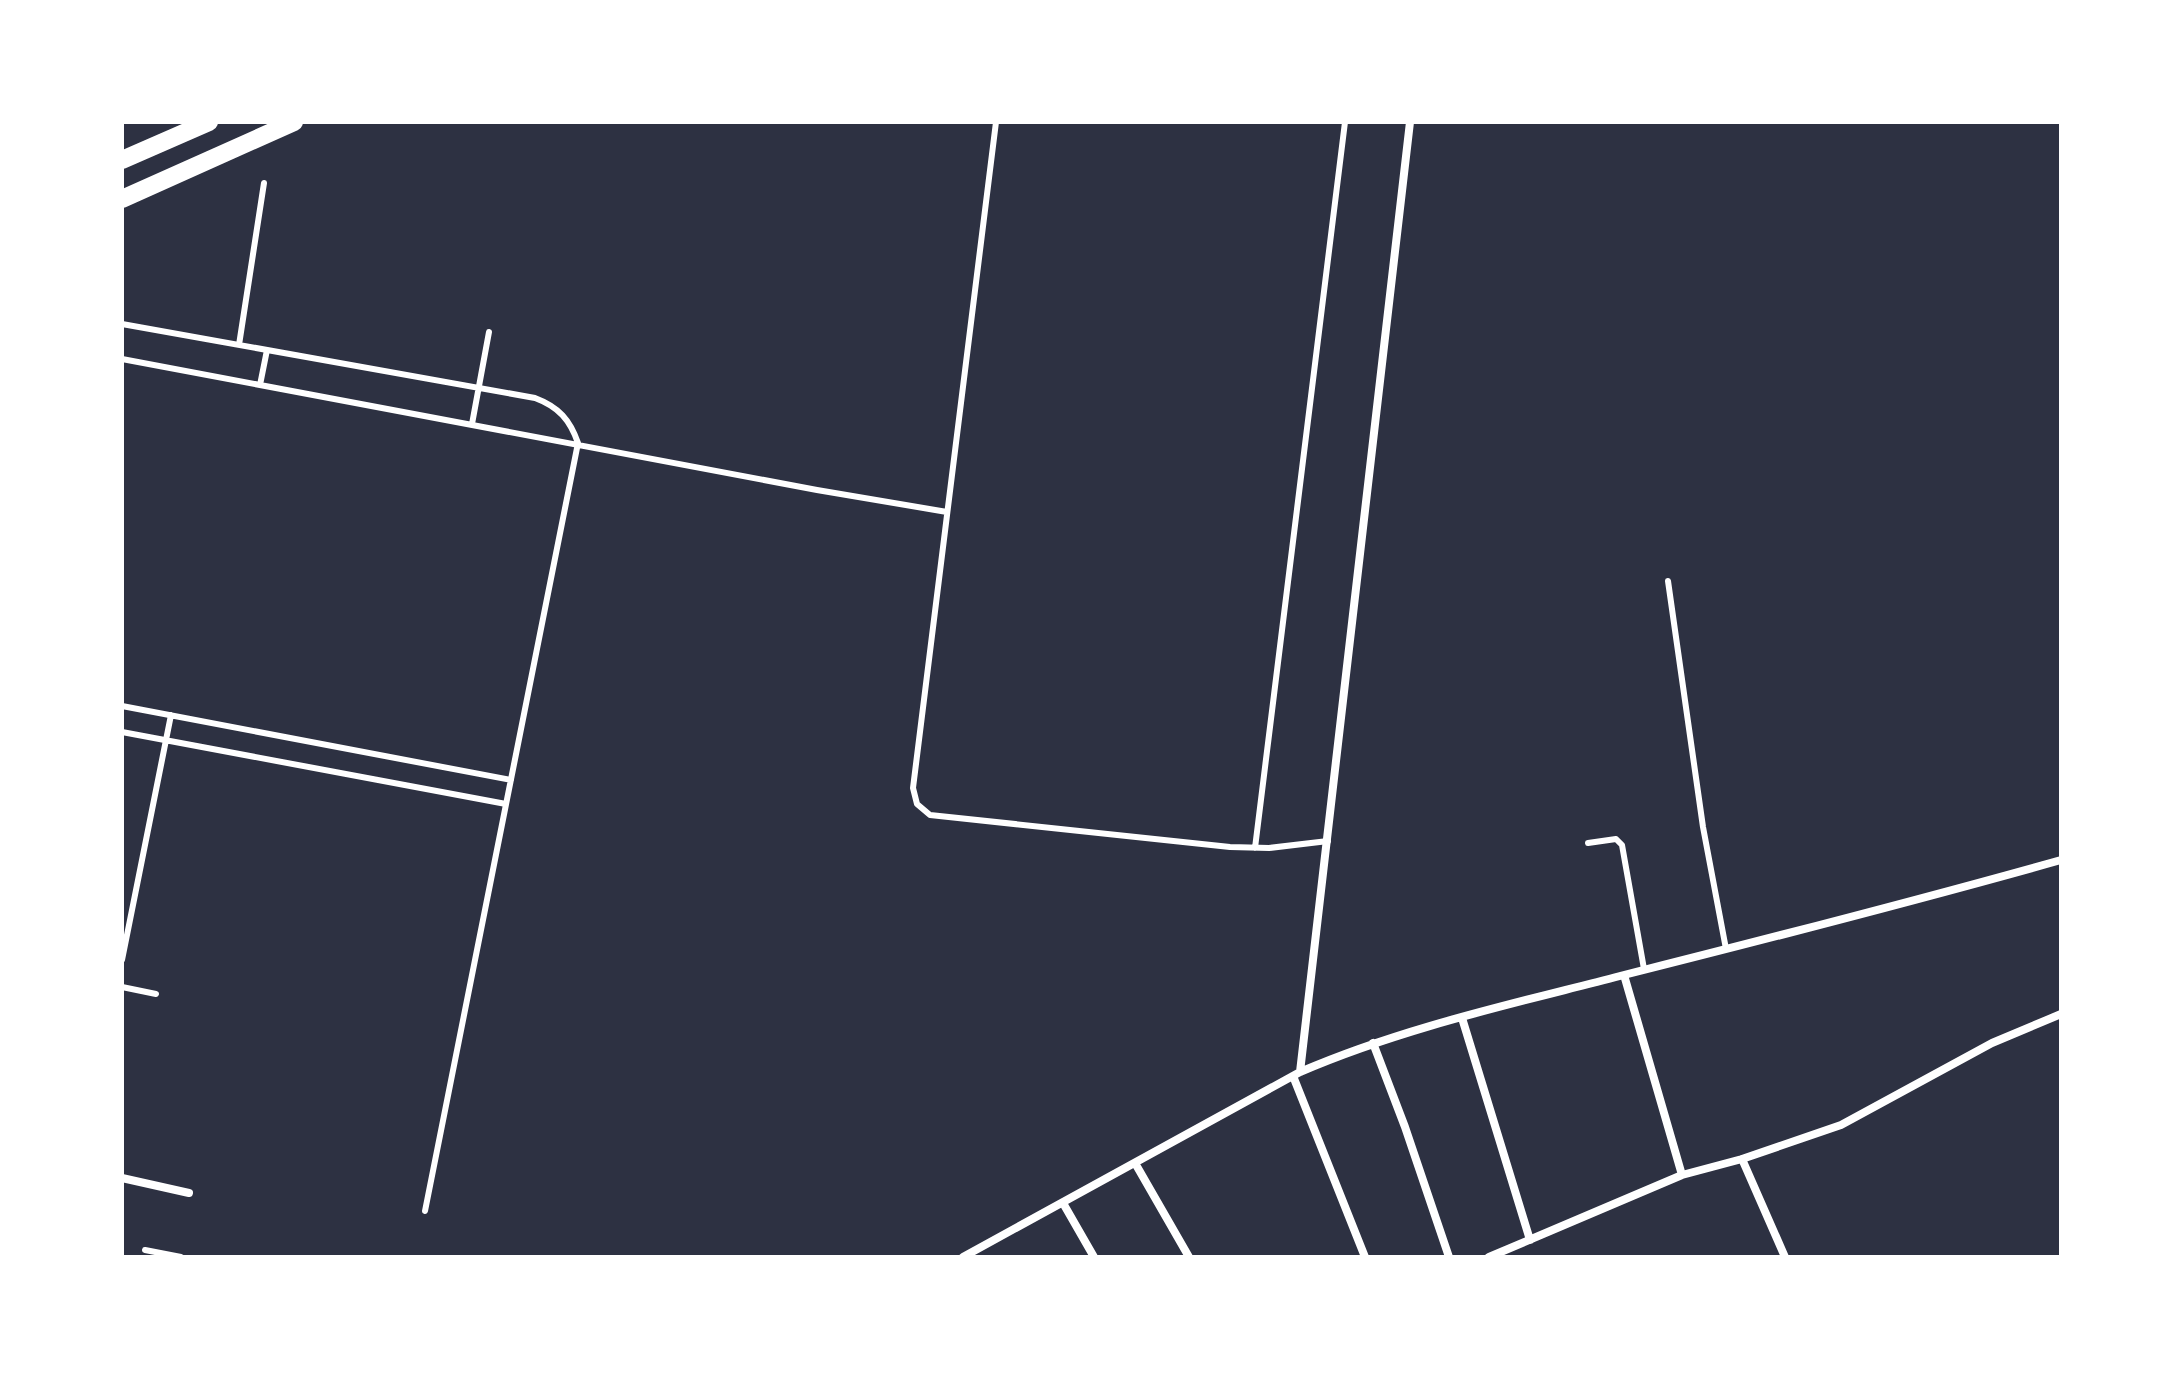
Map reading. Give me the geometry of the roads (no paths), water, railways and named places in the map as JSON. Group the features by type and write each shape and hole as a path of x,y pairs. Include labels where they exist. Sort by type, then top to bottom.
{"highway":[{"path":"122,160 209,122"},
{"path":"122,199 294,122"}],"street":[{"path":"1365,1257 1296,1074 1328,841 1410,122"},
{"path":"963,1257 1296,1074 1373,1043 2061,860"},
{"path":"1624,975 1682,1175"},
{"path":"1489,1257 1682,1175 1742,1159 1841,1125 1992,1043 2061,1014"},
{"path":"1462,1018 1530,1240"},
{"path":"1373,1043 1449,1257"},
{"path":"1742,1159 1785,1257"},
{"path":"1135,1163 1189,1257"},
{"path":"122,1178 189,1193"},
{"path":"1063,1203 1094,1257"}],"lane":[{"path":"996,122 913,797 930,815 1230,847 1255,848 1328,841"},
{"path":"1255,848 1345,122"},
{"path":"239,345 264,183"},
{"path":"122,324 535,398 551,404 568,421 578,443 425,1211"},
{"path":"472,424 489,332"},
{"path":"260,385 267,350"},
{"path":"122,359 947,512"},
{"path":"1668,581 1703,827 1726,949"},
{"path":"122,706 511,780"},
{"path":"122,960 171,715"},
{"path":"122,732 506,804"},
{"path":"1588,843 1616,839 1622,845 1644,969"},
{"path":"122,987 156,994"},
{"path":"145,1250 181,1257"}]}
